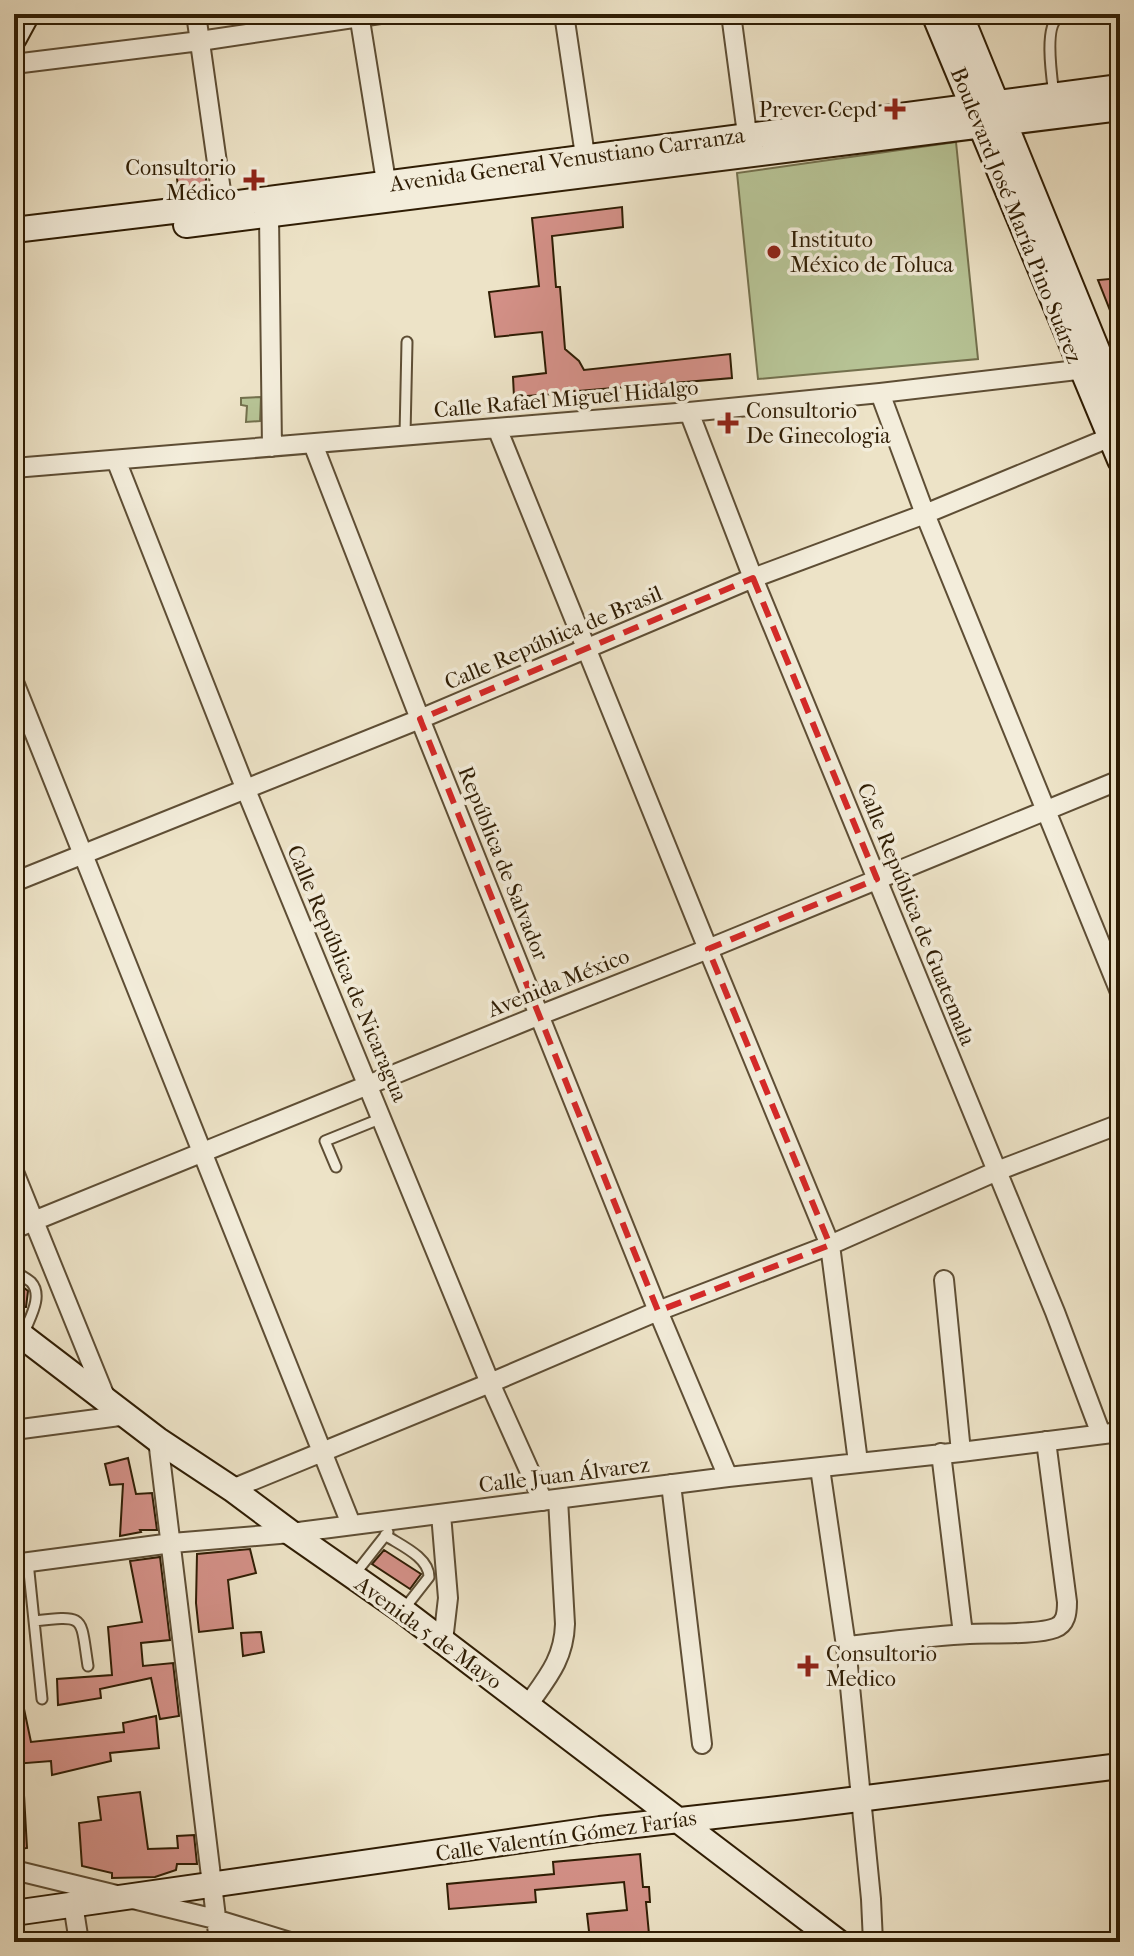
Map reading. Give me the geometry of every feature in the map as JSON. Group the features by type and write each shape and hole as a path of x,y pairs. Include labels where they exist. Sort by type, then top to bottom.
{"main road":[{"path":"14,38 27,14"},
{"name":"Boulevard José María Pino Suárez","path":"934,14 988,114 1120,406"},
{"name":"Boulevard José María Pino Suárez","path":"960,14 988,114"},
{"name":"Avenida General Venustiano Carranza","path":"988,114 1054,95 1120,87"},
{"name":"Avenida General Venustiano Carranza","path":"14,230 223,205 388,192 988,114 1120,108"},
{"name":"Avenida General Venustiano Carranza","path":"14,242 269,216 388,192"},
{"name":"Boulevard José María Pino Suárez","path":"1102,367 1116,448"},
{"name":"Avenida 5 de Mayo","path":"18,1333 158,1440 403,1611 838,1942"},
{"name":"Calle Valentín Gómez Farías","path":"14,1913 600,1829 1120,1766"}],"street":[{"path":"196,14 223,205"},
{"path":"14,64 380,14"},
{"path":"564,14 586,166"},
{"path":"731,14 748,145"},
{"path":"359,15 388,192"},
{"path":"269,216 272,447"},
{"name":"Calle Rafael Miguel Hidalgo","path":"14,468 689,412 1102,367"},
{"path":"880,393 925,514 1120,992"},
{"name":"Calle República de Guatemala","path":"689,412 753,578 1055,1312 1111,1433"},
{"path":"497,428 830,1245 858,1462"},
{"name":"República de Salvador","path":"313,444 420,719 728,1477"},
{"name":"Calle República de Brasil","path":"14,882 420,719 753,578 1116,448"},
{"name":"Calle República de Nicaragua","path":"116,460 246,790 490,1383 551,1500"},
{"path":"14,682 351,1524"},
{"name":"Avenida México","path":"14,1229 1120,780"},
{"path":"232,1489 658,1311 830,1245 997,1171 1120,1124"},
{"path":"14,1172 107,1401"},
{"path":"944,1280 961,1452"},
{"path":"14,1430 127,1415"},
{"name":"Calle Juan Álvarez","path":"21,1563 1111,1433"},
{"path":"158,1440 219,1942"},
{"path":"846,1646 963,1634 1042,1631 1063,1623 1067,1602 1046,1441"},
{"path":"941,1453 963,1634"},
{"path":"820,1468 846,1646 873,1942"},
{"path":"671,1484 702,1744"},
{"path":"528,1705 558,1660 565,1642 551,1500"},
{"path":"441,1514 448,1598 443,1641"},
{"path":"14,1870 215,1919 290,1942"},
{"path":"73,1904 79,1942"}],"lane":[{"path":"1054,95 1051,26 1058,18 1071,14"},
{"path":"405,435 407,342"},
{"path":"336,1167 325,1141 382,1118"},
{"path":"14,1271 31,1282 36,1296 18,1333"},
{"path":"353,1577 399,1520"},
{"path":"385,1535 423,1561 429,1571 429,1577 403,1611"},
{"path":"21,1563 34,1621 42,1699"},
{"path":"34,1621 66,1617 75,1619 81,1625 88,1666"}],"highlighted area":[{"path":"753,578 877,879 708,949 830,1245 658,1311 420,719"}],"green space":[{"path":"956,142 978,359 758,379 737,173"},
{"path":"261,397 260,421 246,422 247,406 241,405 241,398"}],"building":[{"path":"204,166 208,192 179,195 176,170"},
{"path":"622,207 623,227 552,236 565,349 584,370 730,354 732,378 579,391 579,397 567,398 566,393 514,397 513,377 546,373 542,332 495,337 489,292 539,286 532,218"},
{"path":"1120,278 1120,333 1119,333 1098,280"},
{"path":"14,1280 28,1291 26,1307 14,1307"},
{"path":"128,1458 136,1494 152,1493 157,1530 140,1530 120,1536 123,1484 110,1485 105,1464"},
{"path":"250,1549 256,1573 228,1580 233,1628 199,1632 197,1554"},
{"path":"384,1550 421,1574 410,1589 372,1564"},
{"path":"160,1557 170,1640 141,1643 143,1666 173,1663 179,1716 160,1719 151,1678 100,1689 101,1698 58,1705 57,1679 112,1675 108,1627 142,1622 130,1561"},
{"path":"261,1632 264,1652 243,1656 241,1633"},
{"path":"14,1690 20,1690 31,1742 124,1732 123,1723 156,1716 159,1748 110,1753 111,1761 52,1775 51,1761 14,1764"},
{"path":"140,1792 148,1849 178,1848 177,1836 194,1835 197,1864 177,1864 176,1870 155,1877 112,1878 112,1873 82,1866 79,1823 101,1820 98,1797"},
{"path":"14,1795 24,1795 27,1848 14,1850"},
{"path":"640,1854 643,1887 649,1887 650,1902 646,1902 649,1934 590,1940 587,1914 627,1910 624,1882 535,1890 536,1902 449,1909 447,1884 554,1874 553,1862"}],"place":[{"name":"Prever Cepd","path":"895,109"},
{"name":"Consultorio Médico","path":"254,180"},
{"name":"Instituto México de Toluca","path":"774,252"},
{"name":"Consultorio De Ginecologia","path":"728,423"},
{"name":"Consultorio Medico","path":"808,1666"}]}
